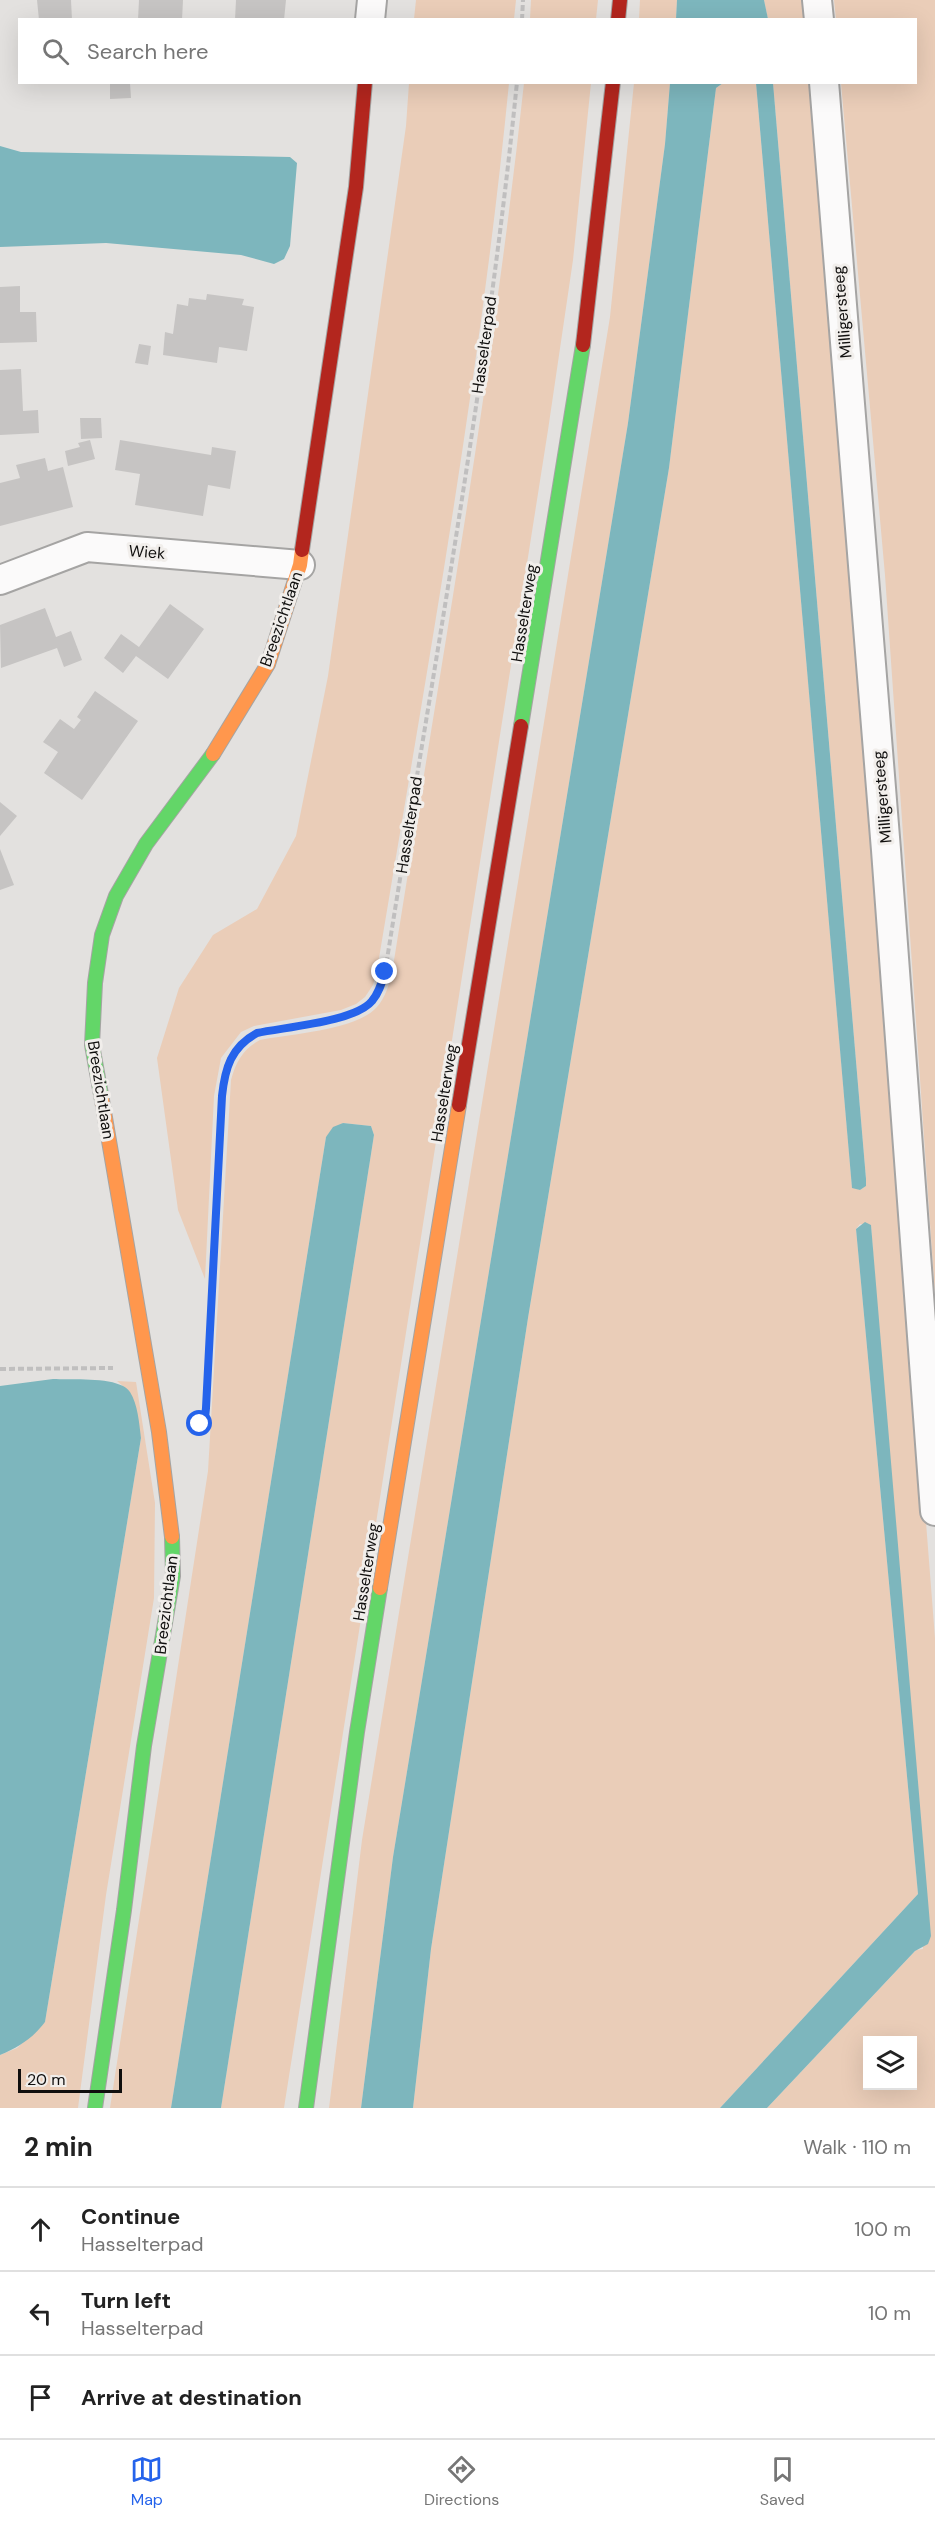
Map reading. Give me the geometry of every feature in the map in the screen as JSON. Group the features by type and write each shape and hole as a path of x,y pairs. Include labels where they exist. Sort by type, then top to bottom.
{"street":[{"path":"370,18 372,0"},
{"path":"618,18 620,0"},
{"path":"817,0 819,18"},
{"name":"Breezichtlaan","path":"95,2108 124,1910 144,1746 173,1576 171,1518 150,1368 92,1045 95,983 102,935 116,896 146,844 206,765 268,664 300,565 356,187 365,84"},
{"name":"Hasselterweg","path":"306,2108 361,1709 588,317 613,84"},
{"name":"Milligersteeg","path":"824,84 886,850 935,1511"},
{"name":"Wiek","path":"0,580 87,547 300,565"}],"path":[{"path":"522,18 524,0"},
{"name":"Hasselterpad","path":"159,1432 193,1429 205,1418 222,1096 228,1062 237,1048 257,1033 343,1017 360,1011 371,1002 385,972 465,481 502,223 517,84"},
{"path":"0,1369 150,1368"}],"shaded area":[{"path":"416,0 516,0 514,18 414,18"},
{"path":"531,0 598,0 596,18 530,18"},
{"path":"640,0 677,0 676,18 639,18"},
{"path":"764,0 807,0 809,18 768,18"},
{"path":"834,0 935,0 935,1295 885,575 841,84 917,84 917,18 836,18"},
{"path":"409,84 509,84 483,305 467,416 433,638 377,970 373,985 365,997 356,1004 341,1010 254,1026 241,1032 221,1058 214,1096 205,1279 178,1210 157,1058 179,988 213,935 257,909 296,836 328,676 406,126"},
{"path":"524,84 591,84 573,260 548,430 284,2108 221,2108 374,1135 371,1126 343,1123 326,1137 171,2108 110,2108 208,1471 231,1080 241,1057 260,1040 322,1030 354,1021 377,1007 390,982 481,417"},
{"path":"634,84 670,84 665,144 628,423 393,1857 361,2108 329,2108 362,1840 610,317"},
{"path":"722,84 756,84 852,1187 860,1190 866,1186 773,84 814,84 935,1638 935,2108 767,2108 916,1950 923,1949 871,1225 860,1224 856,1229 918,1894 720,2108 413,2108 431,1949 528,1318 669,468 716,88"},
{"path":"117,1381 136,1382 155,1503 154,1598 106,1895 78,2108 0,2108 0,2055 17,2048 45,2022 141,1438 129,1391"}],"water":[{"path":"677,0 764,0 768,18 676,18"},
{"path":"670,84 722,84 716,88 669,468 528,1318 431,1949 413,2108 361,2108 393,1857 628,423 665,144"},
{"path":"756,84 773,84 866,1179 866,1186 860,1190 852,1188"},
{"path":"0,146 21,152 290,157 297,163 290,246 284,259 274,264 241,255 106,243 0,247"},
{"path":"343,1123 371,1126 374,1135 221,2108 171,2108 326,1137 333,1127"},
{"path":"865,1222 871,1225 931,1936 928,1944 915,1951 767,2108 720,2108 918,1894 856,1229"},
{"path":"53,1379 106,1381 125,1387 135,1403 141,1438 45,2022 25,2042 0,2055 0,1386"}],"building":[{"path":"37,0 71,0 72,18 39,18"},
{"path":"139,0 183,0 182,18 138,18"},
{"path":"236,0 286,0 284,18 235,18"},
{"path":"110,84 130,84 131,98 110,99"},
{"path":"20,286 20,312 36,312 37,342 0,343 0,287"},
{"path":"207,294 244,299 242,305 254,307 247,351 219,347 217,363 163,355 165,332 173,334 177,304 188,306 189,298 206,300"},
{"path":"139,344 151,346 148,365 135,363"},
{"path":"21,369 23,411 38,410 39,433 0,435 0,370"},
{"path":"80,418 101,418 102,438 81,439"},
{"path":"90,440 95,459 68,466 65,451 80,447 78,443"},
{"path":"120,440 211,455 212,447 236,451 230,489 208,485 203,516 135,505 140,474 115,470"},
{"path":"45,458 48,471 63,467 73,507 0,526 0,483 20,478 16,465"},
{"path":"170,604 204,629 168,679 136,656 123,673 104,658 121,634 139,647"},
{"path":"45,608 56,637 71,631 82,660 64,667 57,648 1,668 0,625"},
{"path":"95,691 138,721 82,800 44,773 58,752 43,742 60,719 74,729 81,720 77,717"},
{"path":"0,802 17,816 0,836"},
{"path":"0,849 14,885 0,890"}],"traffic: fast":[{"path":"521,726 583,345"},
{"path":"102,1100 92,1045 95,983 102,935 116,896 146,844 213,754"},
{"path":"95,2108 124,1910 144,1746 173,1576 172,1537"},
{"path":"306,2108 357,1732 380,1588"}],"traffic: slow":[{"path":"213,754 268,664 300,565 302,550"},
{"path":"102,1100 159,1432 172,1537"},
{"path":"380,1588 459,1105"}],"traffic: jam":[{"path":"618,18 620,0"},
{"path":"302,550 356,187 365,84"},
{"path":"583,345 613,84"},
{"path":"459,1105 521,726"}],"route":[{"path":"200,1424 205,1418 206,1408 222,1096 228,1062 237,1048 257,1033 343,1017 360,1011 371,1002 380,988 385,972"}]}
